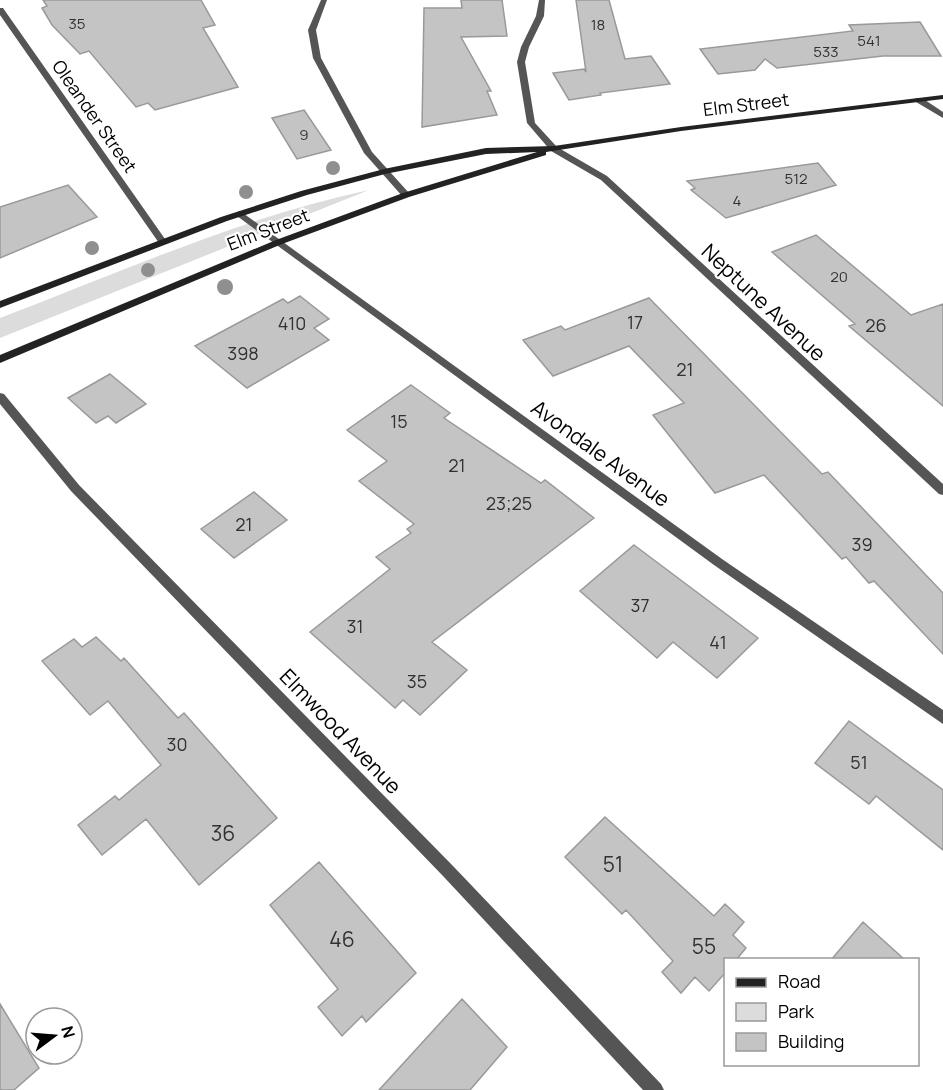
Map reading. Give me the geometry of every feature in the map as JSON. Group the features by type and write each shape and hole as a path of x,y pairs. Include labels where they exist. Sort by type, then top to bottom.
{"main road":[{"name":"Elm Street","path":"0,305 162,241 304,193 384,172 486,152 554,149 648,134 943,97"},
{"name":"Elm Street","path":"0,359 279,242 406,195 499,169 554,149"}],"street":[{"path":"324,0 312,30 314,50 368,153 406,195"},
{"name":"Neptune Avenue","path":"542,0 538,22 522,56 521,68 531,123 554,149 604,178 943,491"},
{"name":"Oleander Street","path":"0,10 162,241"},
{"path":"919,100 943,116"},
{"name":"Avondale Avenue","path":"240,214 718,562 943,718"},
{"name":"Elmwood Avenue","path":"0,397 75,488 448,871 655,1090"}],"green space":[{"path":"369,190 0,338 0,318 228,230 322,201"}],"building":[{"path":"43,0 201,0 215,25 203,28 238,87 155,110 148,103 136,107 89,51 80,54 52,25 42,8 47,6"},
{"path":"461,0 502,0 507,36 461,37 491,91 487,91 497,115 422,127 424,8 462,8"},
{"path":"576,0 609,0 625,59 651,56 670,84 600,93 601,95 569,100 553,73 584,69 586,72"},
{"path":"920,22 941,56 883,56 777,68 765,59 755,70 718,74 700,49 853,31 849,25"},
{"path":"304,110 331,150 297,159 272,118"},
{"path":"818,163 836,185 726,218 691,190 695,188 687,181"},
{"path":"68,185 97,217 0,258 0,207"},
{"path":"816,235 911,315 943,304 943,406 849,326 855,324 772,252"},
{"path":"300,296 329,319 314,328 329,340 247,388 195,346 283,299 288,303"},
{"path":"649,298 822,474 828,472 943,593 943,654 874,581 869,583 846,557 842,559 764,475 715,493 653,415 684,403 629,346 553,376 523,340 561,326 565,330"},
{"path":"110,374 146,404 116,423 108,416 96,423 68,398"},
{"path":"411,385 450,413 444,418 541,483 545,480 594,518 432,642 467,670 420,715 403,700 395,708 310,632 390,569 376,557 411,533 407,529 414,524 359,481 387,461 347,430"},
{"path":"254,492 287,520 234,558 201,529"},
{"path":"634,545 758,638 717,678 673,642 657,658 580,591"},
{"path":"96,637 121,661 124,658 178,718 184,713 277,818 199,885 146,819 102,855 78,825 115,796 119,800 161,765 108,701 90,715 42,661 74,639 82,647"},
{"path":"849,721 943,790 943,850 876,796 869,804 815,763"},
{"path":"605,817 714,916 725,904 744,922 733,935 746,948 738,958 724,958 724,974 709,991 695,977 681,993 662,972 673,961 626,910 622,914 565,857"},
{"path":"319,862 416,973 366,1022 362,1016 342,1036 318,1007 338,989 270,905"},
{"path":"863,922 903,958 833,958"},
{"path":"462,999 507,1047 470,1090 379,1090"},
{"path":"0,1004 24,1043 24,1066 38,1066 39,1068 14,1090 0,1090"}]}
